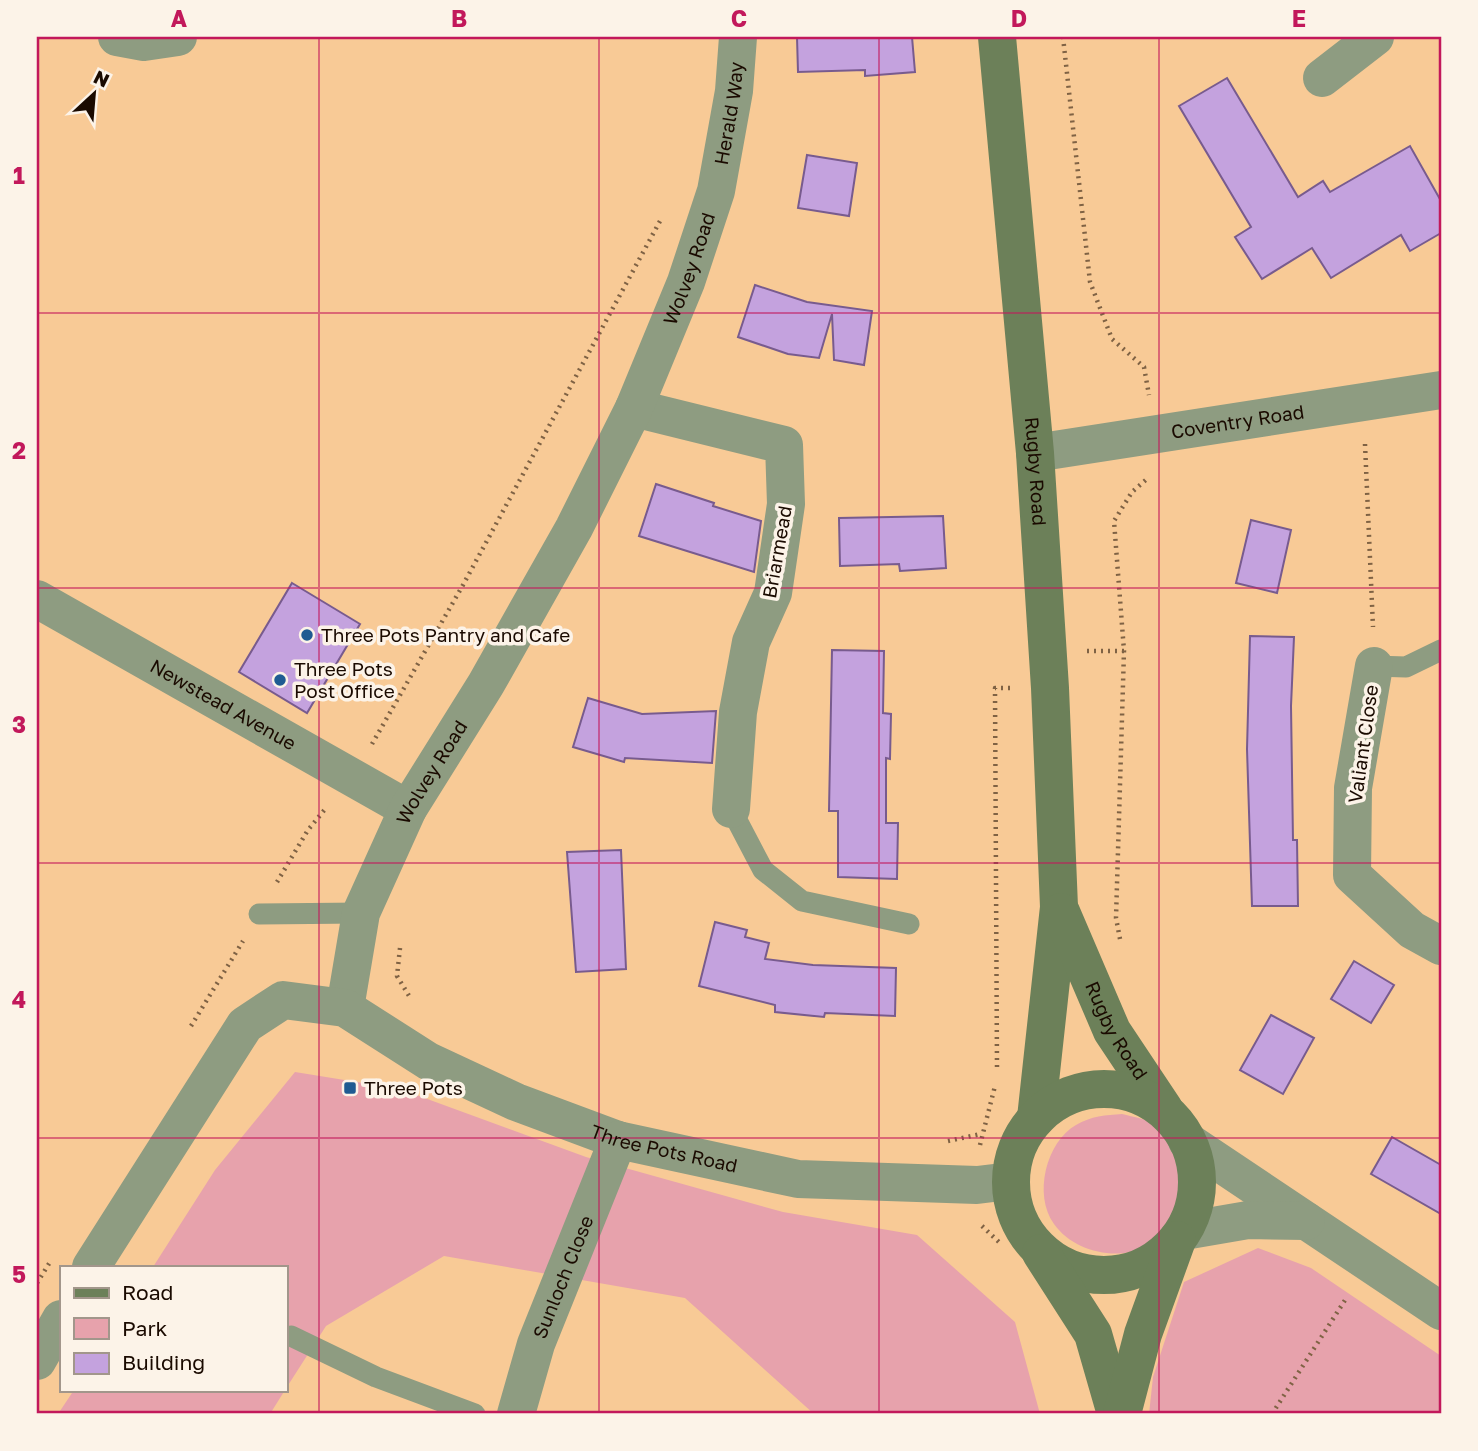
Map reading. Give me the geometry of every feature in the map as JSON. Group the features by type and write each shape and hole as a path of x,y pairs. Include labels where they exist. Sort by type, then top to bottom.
{"main road":[{"name":"Rugby Road","path":"997,37 1035,453 1050,688 1059,906 1036,1118"},
{"name":"Rugby Road","path":"1059,906 1112,1031 1177,1127"},
{"path":"1116,1414 1093,1334 1017,1219 1010,1181 1013,1158 1022,1136 1036,1118 1065,1097 1100,1088 1136,1094 1177,1127 1195,1163 1197,1186 1193,1209 1180,1235 1143,1334 1122,1414"},
{"path":"1040,1250 1065,1268 1096,1275 1126,1273 1155,1261 1180,1235"}],"street":[{"path":"117,37 144,42 178,37"},
{"name":"Herald Way","path":"716,191 734,91 738,37"},
{"path":"1322,78 1375,37"},
{"name":"Wolvey Road","path":"345,1008 361,913 408,809 486,684 574,528 634,408 686,282 716,191"},
{"name":"Coventry Road","path":"1035,453 1156,434 1364,419 1441,390"},
{"name":"Briarmead","path":"634,408 784,445 786,504 775,580 773,593 751,642 738,712 731,808"},
{"name":"Newstead Avenue","path":"37,599 408,809"},
{"name":"Valiant Close","path":"1374,666 1353,788 1352,874 1412,930 1441,946"},
{"path":"92,1266 245,1025 283,1000 345,1008"},
{"name":"Three Pots Road","path":"345,1008 428,1061 516,1102 618,1140 798,1179 977,1185 1010,1181"},
{"path":"1177,1127 1306,1221 1441,1311"},
{"name":"Sunloch Close","path":"516,1414 536,1344 618,1140"},
{"path":"1180,1235 1248,1220 1306,1221"},
{"path":"37,1361 60,1321"}],"lane":[{"path":"1374,666 1406,667 1441,650"},
{"path":"731,808 763,870 802,901 909,924"},
{"path":"259,914 361,913"},
{"path":"291,1336 376,1377 475,1414"}],"path":[{"path":"1063,37 1090,282 1112,339 1144,367 1164,471 1154,473 1132,492 1114,521 1125,650 1116,918 1121,943"},
{"path":"353,776 444,620 661,220"},
{"path":"1364,419 1374,666"},
{"path":"935,1143 981,1134 997,1080 995,688"},
{"path":"361,913 402,925 397,976 416,1008"},
{"path":"1272,1414 1367,1262"}],"green space":[{"path":"295,1072 400,1089 586,1157 783,1212 917,1235 1015,1322 1040,1414 814,1414 685,1298 444,1256 326,1326 287,1387 287,1266 154,1266 215,1170"},
{"path":"1122,1114 1150,1122 1167,1136 1181,1158 1186,1182 1185,1195 1176,1220 1165,1235 1151,1245 1117,1254 1099,1252 1066,1237 1054,1224 1048,1212 1044,1199 1044,1184 1050,1156 1066,1133 1076,1125 1093,1118"},
{"path":"1258,1248 1311,1268 1441,1356 1441,1414 1149,1414 1153,1377 1184,1282"},
{"path":"73,1392 284,1392 270,1414 58,1414"}],"building":[{"path":"797,37 912,37 915,72 865,76 865,70 798,72"},
{"path":"1227,78 1298,197 1323,181 1330,192 1410,146 1441,201 1441,233 1410,251 1401,235 1331,278 1312,248 1262,279 1235,237 1251,227 1179,106"},
{"path":"807,155 857,163 849,216 798,208"},
{"path":"755,285 807,302 872,311 864,365 834,360 832,314 819,358 788,354 738,337"},
{"path":"656,484 761,521 754,572 639,536"},
{"path":"943,516 946,568 900,571 899,564 840,566 839,518"},
{"path":"1251,520 1291,530 1277,593 1236,583"},
{"name":"Three Pots Pantry and Cafe","path":"292,583 360,624 307,713 239,672"},
{"path":"1250,636 1294,637 1291,706 1293,840 1297,840 1298,906 1252,906 1247,749"},
{"path":"832,650 884,651 883,713 891,714 890,759 886,758 886,823 898,823 897,879 838,877 838,811 829,811"},
{"path":"588,698 642,714 716,711 712,763 625,758 624,762 573,747"},
{"path":"621,850 626,969 576,972 567,852"},
{"path":"715,922 747,930 745,937 769,943 765,959 813,965 896,968 895,1016 825,1013 824,1017 775,1012 775,1005 699,986"},
{"path":"1354,961 1394,985 1371,1023 1331,999"},
{"path":"1271,1015 1314,1038 1283,1094 1240,1070"},
{"path":"1392,1137 1441,1165 1441,1214 1371,1174"}],"place":[{"name":"Three Pots Pantry and Cafe","path":"307,635"},
{"name":"Three Pots Post Office","path":"280,680"},
{"name":"Three Pots","path":"350,1088"}]}
